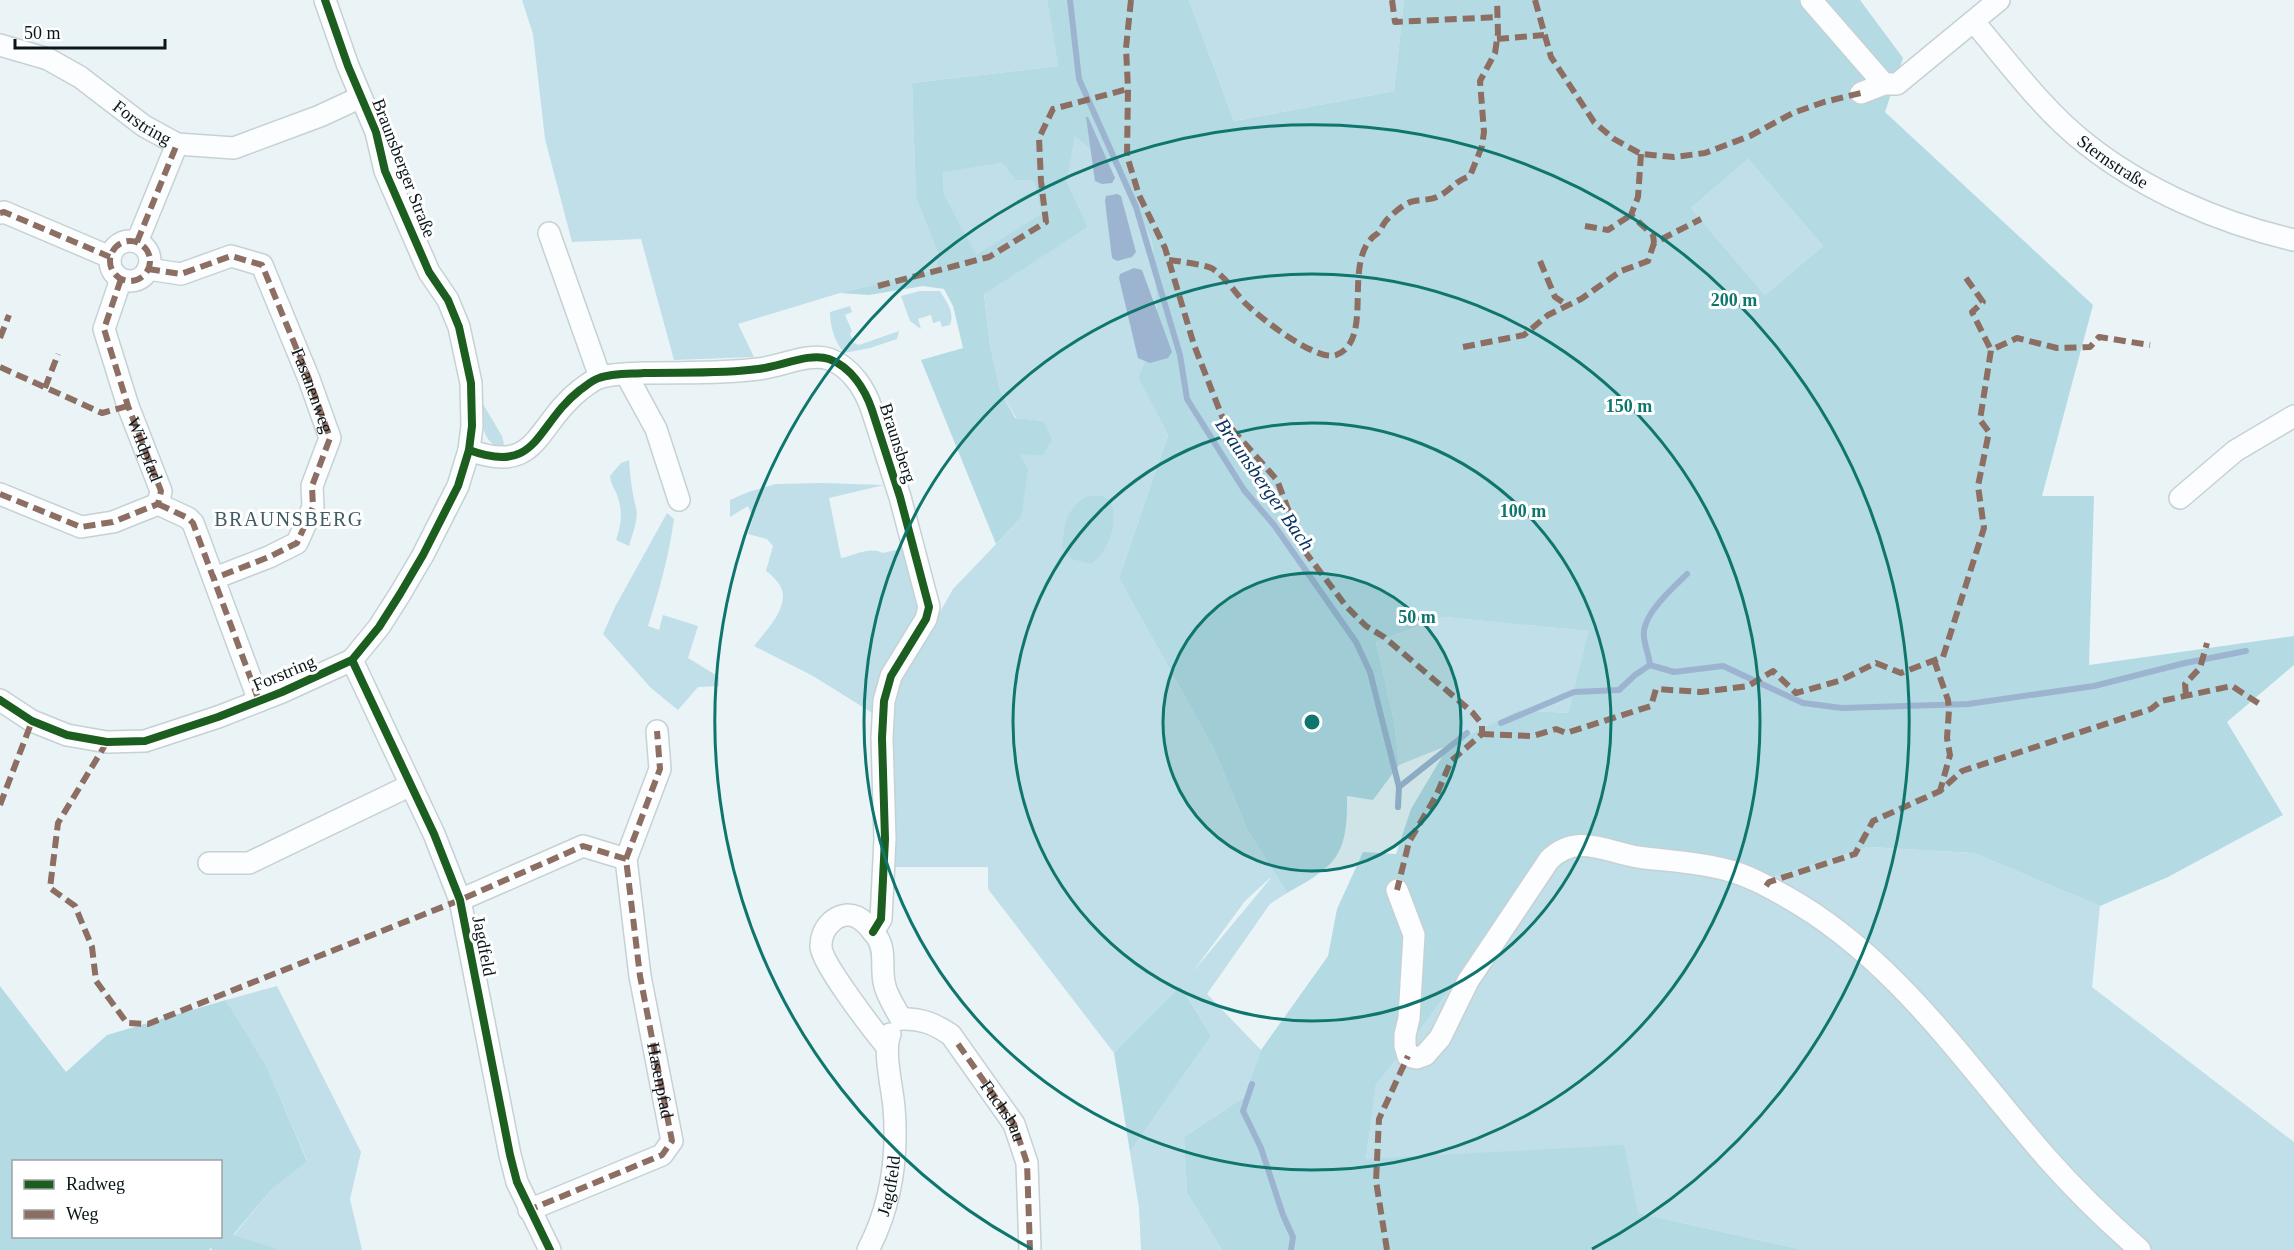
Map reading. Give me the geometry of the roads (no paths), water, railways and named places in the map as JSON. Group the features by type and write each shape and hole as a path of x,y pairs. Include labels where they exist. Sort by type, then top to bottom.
{"street":[{"name":"Braunsberger Straße","path":"325,0 376,132 385,171 429,272 448,300 459,327 471,383 472,426 469,450"},
{"path":"1811,0 1884,84"},
{"path":"1861,93 1884,84 1898,84 2000,0"},
{"name":"Sternstraße","path":"1974,22 2036,96 2084,142 2128,173 2186,203 2237,223 2294,240"},
{"name":"Forstring","path":"0,45 48,59 80,77 144,126 177,144 234,148 320,116 361,97"},
{"path":"137,242 177,144"},
{"path":"0,213 4,212 110,257"},
{"path":"549,233 600,377"},
{"path":"137,242 148,253 148,269 137,279 121,279 111,269 110,257 115,246 120,243 137,242"},
{"name":"Fasanenweg","path":"148,269 182,274 231,256 262,265 309,379 330,438 312,486 313,507 297,543 215,579"},
{"name":"Wildpfad","path":"121,279 104,329 128,406 161,491 158,504 188,518 193,523 259,701"},
{"name":"Braunsberg","path":"469,450 497,458 519,456 528,450 564,405 589,383 600,377 758,369 819,357 839,363 854,377 867,396 900,497 929,607 926,619 891,676 884,701 882,738 885,839 881,918 873,932"},
{"path":"626,374 656,429 679,500"},
{"path":"2181,498 2235,451 2294,416"},
{"name":"Forstring","path":"0,700 32,721 67,735 107,742 145,741 259,701 352,660 379,627 423,555 458,486 469,450"},
{"path":"0,494 81,527 113,522 158,504"},
{"name":"Jagdfeld","path":"352,660 434,834 460,900 501,1118 517,1182 550,1250"},
{"name":"Hasenpfad","path":"529,1210 662,1155 672,1141 640,976 626,859 660,769 657,731"},
{"path":"208,863 249,863 411,785"},
{"path":"1397,890 1414,935 1405,1046 1408,1056 1417,1058 1425,1055 1440,1038 1467,981 1549,860 1558,851 1568,846 1579,844 1630,855 1727,870 1769,888 1814,914 1840,933 1898,985 1934,1021 2048,1159 2092,1206 2140,1250"},
{"path":"460,900 583,846 626,859"},
{"path":"841,916 858,918 873,932 882,948 882,971 886,992 901,1019 891,1032 887,1047 870,1027 832,970 821,947 828,925 841,916"},
{"name":"Fuchsbau","path":"901,1019 915,1018 939,1027 951,1035 1014,1124 1027,1163 1030,1250"},
{"name":"Jagdfeld","path":"868,1250 884,1215 893,1169 894,1110 887,1047"}],"waterway":[{"name":"Braunsberger Bach","path":"1070,0 1079,79 1136,207 1180,355 1187,399 1244,490 1274,525 1356,642 1370,672 1399,787 1398,807"},
{"path":"1650,665 1644,637 1647,620 1659,602 1687,574"},
{"path":"1501,723 1574,692 1619,690 1650,665 1674,672 1723,666 1803,703 1842,708 1968,704 2094,686 2185,663 2246,651"},
{"path":"1399,787 1467,733"},
{"name":"Braunsberger Bach","path":"1252,1084 1243,1111 1261,1148 1283,1215 1293,1237 1291,1250"}],"district":[{"name":"BRAUNSBERG","path":"289,519"}]}
